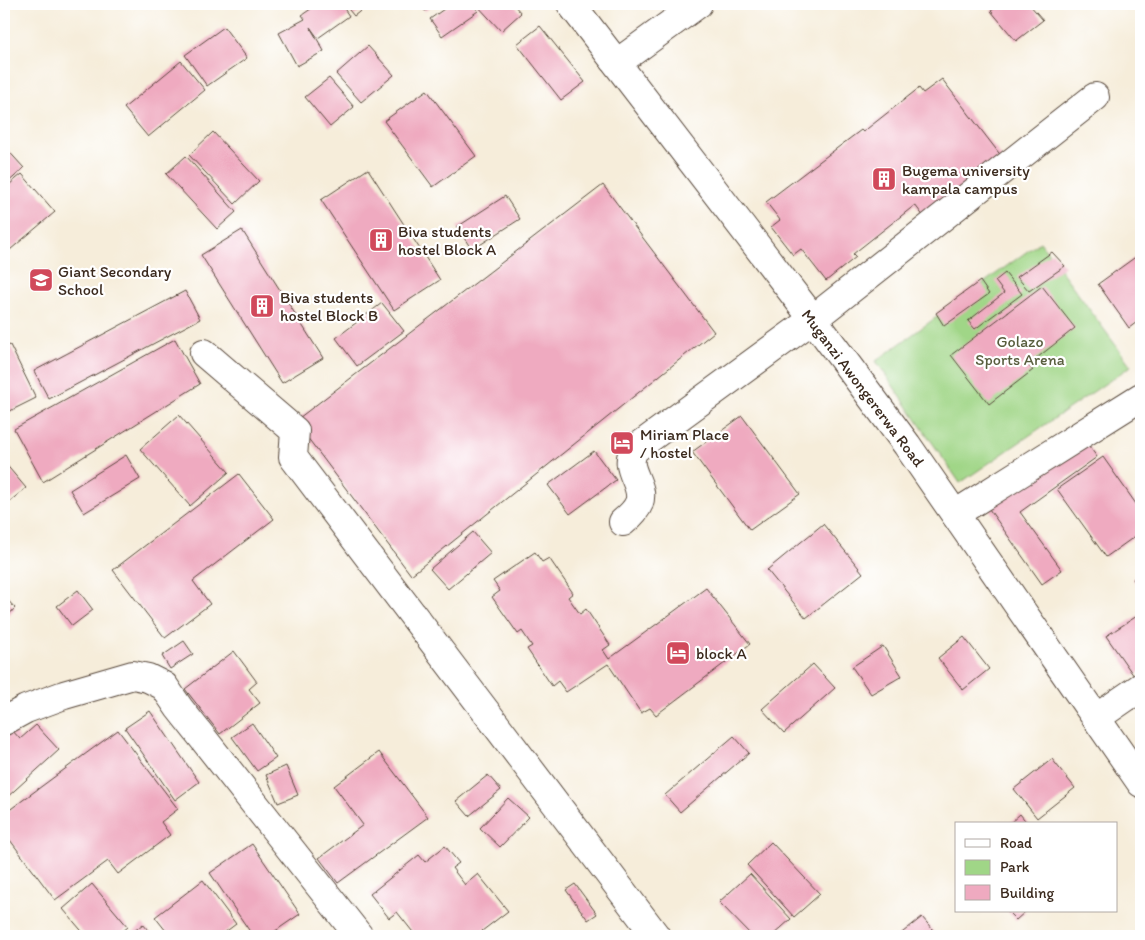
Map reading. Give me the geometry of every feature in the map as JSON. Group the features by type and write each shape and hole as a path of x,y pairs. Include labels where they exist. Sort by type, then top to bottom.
{"street":[{"name":"Muganzi Awongererwa Road","path":"571,4 813,319 907,445 1141,783"},
{"path":"617,63 698,4"},
{"path":"623,522 638,505 639,500 639,488 630,460 631,454 635,449 813,319 1095,97"},
{"path":"204,353 295,431 293,457 656,936"},
{"path":"955,514 1141,397"},
{"path":"4,721 26,709 64,695 133,675 148,678 164,686 179,708 359,936"},
{"path":"1096,718 1141,687"}],"green space":[{"name":"Golazo Sports Arena","path":"1040,242 1131,366 960,483 876,361"}],"building":[{"path":"318,4 341,4 349,16 318,38 310,27 324,51 297,66 279,33 305,19 302,15"},
{"path":"344,4 369,4 354,16"},
{"path":"420,4 436,4 425,11"},
{"path":"451,4 473,4 478,11 442,36 430,19"},
{"path":"476,4 513,4 521,13 501,31"},
{"path":"1000,4 1029,4 1043,20 1016,41 991,11"},
{"path":"540,26 585,82 561,100 517,44"},
{"path":"224,27 247,58 207,86 185,55"},
{"path":"368,46 394,75 361,102 336,74"},
{"path":"181,61 205,90 148,137 124,108"},
{"path":"329,78 354,107 330,127 305,97"},
{"name":"Bugema university kampala campus","path":"942,79 1002,157 924,217 915,205 853,254 856,257 826,281 801,249 793,255 771,227 780,220 766,202 861,130 863,132 919,88 923,93"},
{"path":"427,90 476,156 433,187 384,121"},
{"path":"213,132 259,181 235,204 189,155"},
{"path":"4,146 24,168 4,186"},
{"path":"186,156 236,212 217,229 166,174"},
{"name":"Biva students hostel Block A","path":"368,169 440,280 394,310 321,200"},
{"path":"22,174 55,212 4,255 4,189"},
{"path":"603,185 714,332 411,575 295,421"},
{"path":"505,196 520,219 472,250 457,227"},
{"name":"Biva students hostel Block B","path":"242,230 323,358 282,383 201,255"},
{"path":"1052,252 1065,266 1029,291 1017,277"},
{"path":"1141,253 1141,319 1129,328 1098,284"},
{"path":"1005,273 1022,294 975,329 968,321 1004,293 995,281"},
{"path":"980,281 989,294 944,326 936,313"},
{"path":"1042,286 1075,328 1028,365 1033,370 989,404 951,355"},
{"path":"185,291 200,319 49,399 34,371"},
{"path":"382,303 404,331 357,366 336,338"},
{"path":"175,339 200,384 43,482 14,429"},
{"path":"10,345 36,398 4,414 4,348"},
{"path":"179,415 229,472 190,506 140,449"},
{"path":"742,416 800,494 750,530 692,452"},
{"path":"1086,442 1097,457 1020,512 1062,570 1042,584 989,509"},
{"path":"594,451 616,480 570,514 548,485"},
{"path":"126,455 140,479 84,513 70,490"},
{"path":"1103,457 1141,511 1141,532 1106,557 1057,489"},
{"path":"4,462 26,488 4,506"},
{"path":"239,474 274,519 193,581 210,604 165,638 113,570"},
{"path":"823,524 863,573 806,618 767,570"},
{"path":"473,532 491,553 448,589 430,569"},
{"path":"535,552 542,562 549,558 573,593 568,597 580,614 586,609 610,645 603,650 609,659 706,588 750,644 656,715 650,708 641,713 608,664 566,692 558,681 552,686 527,649 532,646 522,631 518,634 492,597 500,591 493,581"},
{"path":"1141,572 1141,590 1133,579"},
{"path":"78,590 93,610 72,626 57,606"},
{"path":"4,596 15,608 4,620"},
{"path":"1137,616 1141,623 1141,671 1134,676 1106,636"},
{"path":"964,637 989,669 963,690 938,658"},
{"path":"184,641 193,654 170,669 162,656"},
{"path":"883,646 902,676 871,694 852,667"},
{"path":"234,651 257,682 249,689 260,703 220,734 185,689"},
{"path":"813,664 835,688 784,733 762,709"},
{"path":"150,711 199,782 175,800 125,728"},
{"path":"252,723 276,758 257,771 232,737"},
{"path":"36,725 59,750 4,800 4,738 12,730 20,739"},
{"path":"118,730 178,809 161,822 170,835 118,874 108,861 55,900 4,832 4,814"},
{"path":"734,736 749,753 680,812 665,795"},
{"path":"379,752 428,817 338,883 319,858 363,825 334,786"},
{"path":"1052,759 1075,788 1037,818 1014,789"},
{"path":"286,766 298,795 278,803 266,775"},
{"path":"488,775 501,790 469,816 456,801"},
{"path":"508,798 529,817 500,847 480,828"},
{"path":"1020,814 1026,822 1011,822"},
{"path":"771,842 820,894 794,917 747,865"},
{"path":"252,844 300,914 268,936 253,936 210,873"},
{"path":"445,846 459,863 452,868 465,885 478,874 508,911 482,931 486,936 416,936 397,912 389,918 370,894 419,855 425,862"},
{"path":"750,874 791,919 772,936 752,936 719,902"},
{"path":"203,880 236,924 220,936 170,936 155,917"},
{"path":"92,884 128,927 117,936 86,936 63,909"},
{"path":"575,884 597,914 588,920 566,890"},
{"path":"1008,912 1025,912 1016,920"},
{"path":"922,917 938,936 898,936"},
{"path":"143,924 153,936 128,936"}],"place":[{"name":"Bugema university kampala campus","path":"884,179"},
{"name":"Biva students hostel Block A","path":"381,240"},
{"name":"Giant Secondary School","path":"41,280"},
{"name":"Biva students hostel Block B","path":"262,306"},
{"name":"Miriam Place / hostel","path":"622,443"},
{"name":"block A","path":"678,653"}]}
